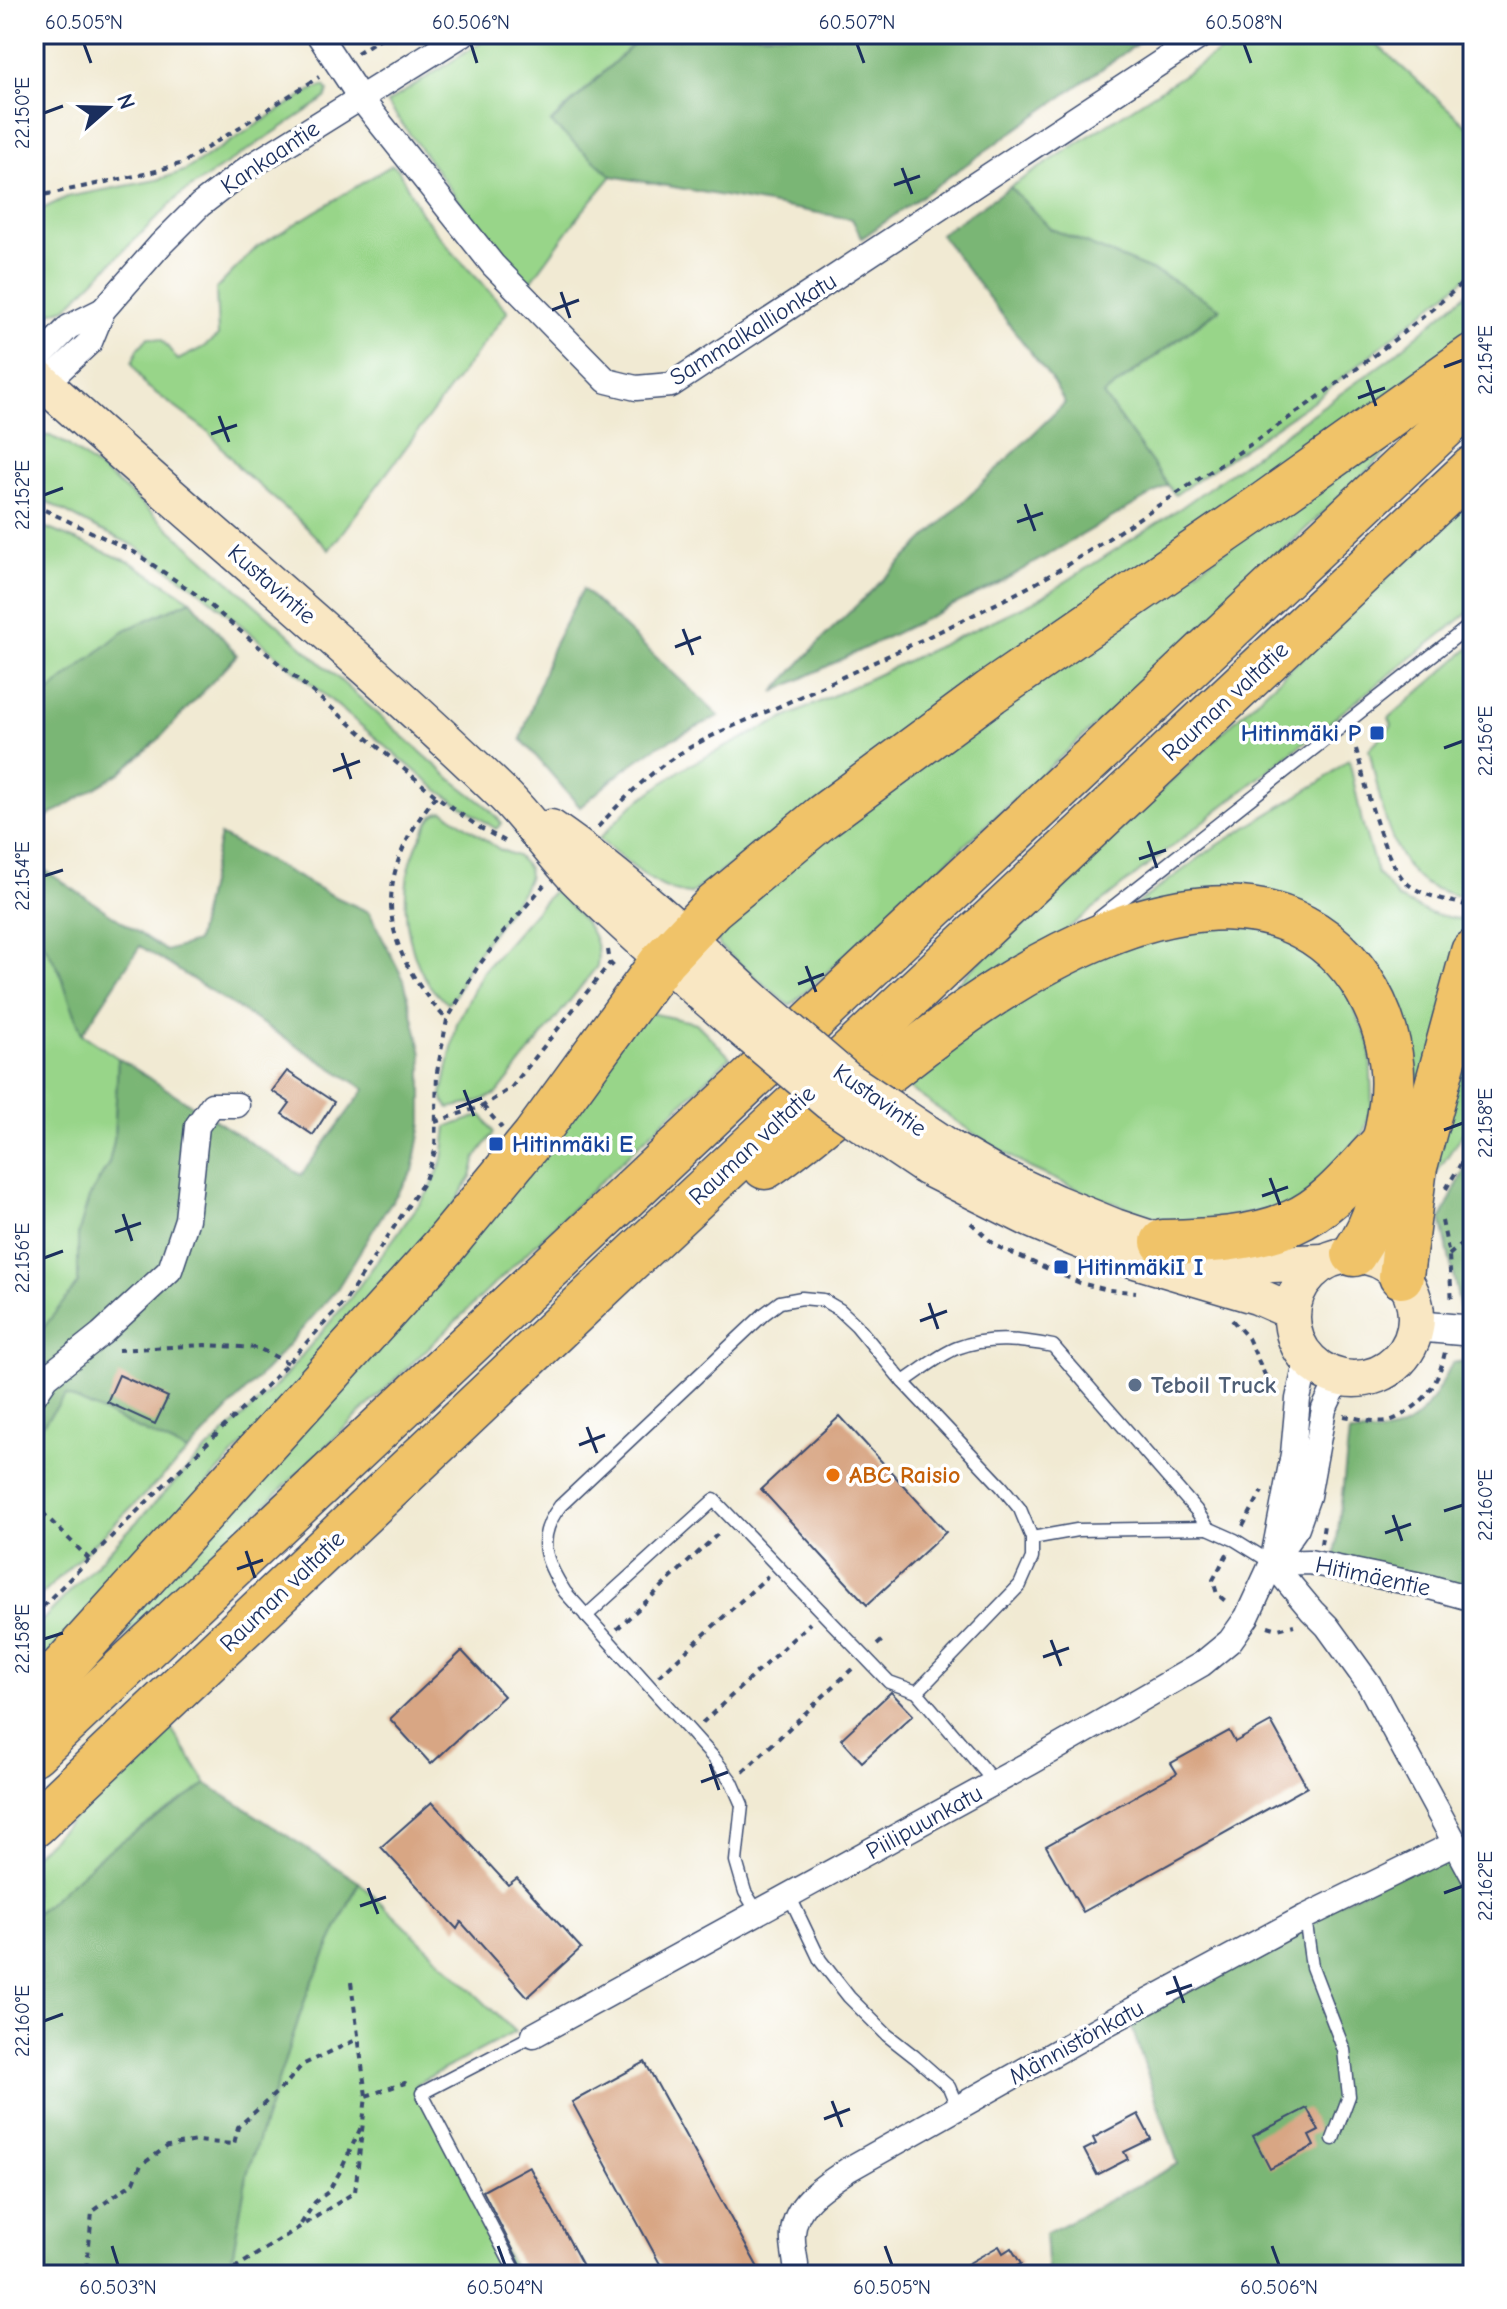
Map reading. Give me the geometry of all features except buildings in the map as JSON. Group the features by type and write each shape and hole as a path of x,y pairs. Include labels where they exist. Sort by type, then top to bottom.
{"highway":[{"path":"34,1699 444,1246 534,1137 674,948 712,908 822,817 991,692 1473,356"},
{"name":"Rauman valtatie","path":"34,1753 1473,400"},
{"name":"Rauman valtatie","path":"34,1825 1473,468"},
{"path":"634,1256 774,1161 966,1012 1040,964 1105,934 1180,913 1217,908 1269,915 1303,926 1344,957 1360,980 1384,1028 1391,1055 1393,1089 1383,1141 1382,1182 1375,1219 1338,1258"},
{"path":"1401,1276 1415,1167 1473,952"},
{"path":"1163,1242 1224,1240 1250,1236 1294,1222 1324,1204 1383,1141"}],"main road":[{"name":"Kustavintie","path":"37,379 328,632 507,798 576,877 674,948 744,1011 846,1079 939,1158 1030,1219 1129,1258 1257,1296 1291,1311"},
{"name":"Kustavintie","path":"939,1158 996,1175 1115,1227 1221,1262 1249,1265 1338,1258"},
{"path":"1372,1257 1388,1264 1401,1276 1411,1291 1416,1308 1446,1329 1409,1346 1397,1362 1380,1374 1360,1379 1332,1394 1322,1371 1307,1359 1298,1345 1292,1328 1291,1311 1296,1291 1307,1275 1338,1258 1372,1257"}],"street":[{"name":"Sammalkallionkatu","path":"318,34 361,99 493,265 607,381 636,388 671,385 1204,34"},
{"name":"Kankaantie","path":"37,379 90,342 103,310 200,205 248,168 463,34"},
{"path":"34,1396 47,1377 101,1334 170,1270 187,1219 197,1126 212,1105 237,1105"},
{"path":"1272,1563 1307,1359"},
{"path":"1272,1563 1301,1517 1332,1394"},
{"name":"Hitimäentie","path":"1272,1563 1309,1562 1473,1599"},
{"path":"1272,1563 1327,1626 1369,1684 1473,1876"},
{"name":"Piilipuunkatu","path":"534,2035 995,1783 1202,1664 1230,1641 1247,1617 1272,1563"},
{"name":"Männistönkatu","path":"796,2265 793,2231 801,2209 818,2190 849,2169 1305,1917 1456,1843"}],"lane":[{"path":"1040,964 1473,623"},
{"path":"758,1913 745,1892 736,1861 742,1805 732,1782 565,1592 549,1568 545,1551 549,1521 560,1506 780,1302 802,1298 823,1300 840,1310 1002,1487 1020,1509 1032,1538 1032,1558 1020,1585 917,1692"},
{"path":"903,1382 956,1348 982,1342 1022,1340 1053,1346 1196,1510 1208,1528"},
{"path":"586,1616 714,1500 889,1682 917,1692 995,1783"},
{"path":"1032,1538 1077,1530 1208,1528 1235,1540 1272,1563"},
{"path":"789,1895 820,1960 849,1997 887,2035 949,2087 958,2109"},
{"path":"1305,1917 1312,1967 1344,2050 1349,2096 1333,2139"},
{"path":"517,2275 422,2093 534,2035"}],"path":[{"path":"34,197 183,163 387,34"},
{"path":"596,828 664,764 703,741 930,637 1027,588 1112,535 1316,399 1390,344 1473,274"},
{"path":"34,505 134,552 200,597 436,796 480,828 513,845"},
{"path":"1356,749 1386,851 1396,871 1409,886 1433,897 1465,905"},
{"path":"436,796 403,846 392,883 391,915 399,947 411,975 447,1020"},
{"path":"34,1615 288,1363 346,1300 425,1180 435,1151 437,1072 447,1020 477,968 544,885"},
{"path":"435,1122 483,1106 511,1088 610,963 606,942"},
{"path":"483,1106 506,1132"},
{"path":"1445,1190 1473,1143"},
{"path":"966,1217 996,1246 1080,1283 1108,1290 1138,1292"},
{"path":"1332,1394 1342,1416 1389,1421 1424,1400 1433,1388 1441,1372 1453,1292 1441,1219"},
{"path":"1449,1255 1473,1234"},
{"path":"1222,1314 1248,1338 1265,1375 1281,1392 1298,1399"},
{"path":"77,1353 205,1345 258,1348 288,1363"},
{"path":"34,1504 89,1559"},
{"path":"607,1639 733,1520"},
{"path":"649,1686 778,1567"},
{"path":"692,1733 822,1612"},
{"path":"732,1782 885,1638"},
{"path":"224,2275 355,2192 366,2096 351,1982"},
{"path":"98,2275 87,2267 92,2212 134,2182 141,2165 168,2146 196,2141 234,2144 238,2127 285,2085 302,2065 358,2039"},
{"path":"366,2096 405,2083"},
{"path":"299,2227 315,2202 328,2192 363,2121"}],"green space":[{"path":"494,34 644,34 551,122 612,176 530,283 497,253 387,103"},
{"path":"644,34 1151,34 862,238 852,219 612,176 551,123"},
{"path":"1247,34 1365,34 1473,131 1473,272 1316,399 1175,495 1103,395 1220,309 1163,275 1051,229 1010,187"},
{"path":"325,86 328,91 320,102 180,195 66,308 46,314 34,313 34,213 67,197 157,180 184,171 310,91"},
{"path":"392,165 398,169 421,213 455,255 508,311 329,550 240,469 210,433 145,385 132,363 148,337 162,340 178,360 218,336 216,289 257,247"},
{"path":"1010,187 1051,229 1163,275 1220,308 1103,395 1168,485 999,583 774,692 824,637 1065,403 1051,379 940,234"},
{"path":"1473,288 1473,336 690,894 665,888 653,881 599,839 630,807 685,767 1037,600 1182,507 1389,359"},
{"path":"1456,386 1228,603 790,1006 720,947 716,934 832,830"},
{"path":"34,435 50,436 67,444 125,489 502,823 496,829 438,790 199,590 135,546 34,495"},
{"path":"1473,496 1473,609 1047,945 870,1065"},
{"path":"34,523 132,563 191,600 125,630 34,704"},
{"path":"583,589 719,716 658,746 580,807 521,739 552,648"},
{"path":"191,600 237,655 159,739 120,773 34,825 34,704 125,630"},
{"path":"1473,645 1473,900 1431,887 1416,877 1405,862 1388,826 1369,749 1392,725 1389,718"},
{"path":"1349,759 1362,822 1377,873 1399,899 1428,913 1467,921 1397,1209 1407,1119 1338,935 1116,919 1213,848 1322,781"},
{"path":"444,811 499,849 517,856 528,868 529,876 523,890 468,966 456,994 448,1003 437,994 420,968 410,937 406,905 408,875 417,845 431,818"},
{"path":"220,835 369,912 404,980 422,1054 422,1124 413,1171 337,1289 188,1452 66,1395 34,1436 34,1338 78,1283 78,1235 89,1198 109,1163 114,1141 118,1058 301,1175 365,1089 140,946 82,1034 59,970 34,926 34,863 166,951 196,942"},
{"path":"554,890 592,933 598,954 597,966 497,1094 475,1103 449,1108 442,1095 457,1023 483,971"},
{"path":"1251,922 1333,962 1370,1044 1372,1105 1364,1132 1308,1204 1177,1225 1086,1193 1030,1168 899,1081 1040,981 1152,933"},
{"path":"34,926 59,970 82,1034 118,1058 114,1141 109,1163 89,1198 78,1235 78,1283 34,1338"},
{"path":"641,1011 696,1023 730,1057 264,1506 39,1717"},
{"path":"1473,1013 1473,1118 1429,1184"},
{"path":"482,1115 494,1133 476,1157 471,1177 435,1235 34,1673 34,1629 197,1459 277,1385 348,1301 431,1188 443,1159 447,1127"},
{"path":"1473,1151 1473,1308 1460,1307 1441,1219"},
{"path":"1473,1360 1473,1593 1335,1558 1349,1433 1388,1432 1411,1423 1428,1405 1452,1363"},
{"path":"66,1394 188,1452 34,1602 34,1436"},
{"path":"171,1728 207,1784 103,1854 34,1916 34,1855"},
{"path":"207,1784 359,1882 308,1991 259,2137 247,2174 229,2275 34,2275 34,1916 103,1854"},
{"path":"1456,1843 1473,1876 1473,2275 1048,2275 1045,2234 1178,2164 1127,2013"},
{"path":"359,1882 515,2032 416,2084 517,2275 229,2275 247,2174 259,2137 308,1991"}],"place":[{"name":"Hitinmäki P","path":"1377,733"},
{"name":"Hitinmäki E","path":"496,1144"},
{"name":"HitinmäkiI I","path":"1061,1267"},
{"name":"Teboil Truck","path":"1135,1385"},
{"name":"ABC Raisio","path":"833,1475"}]}
